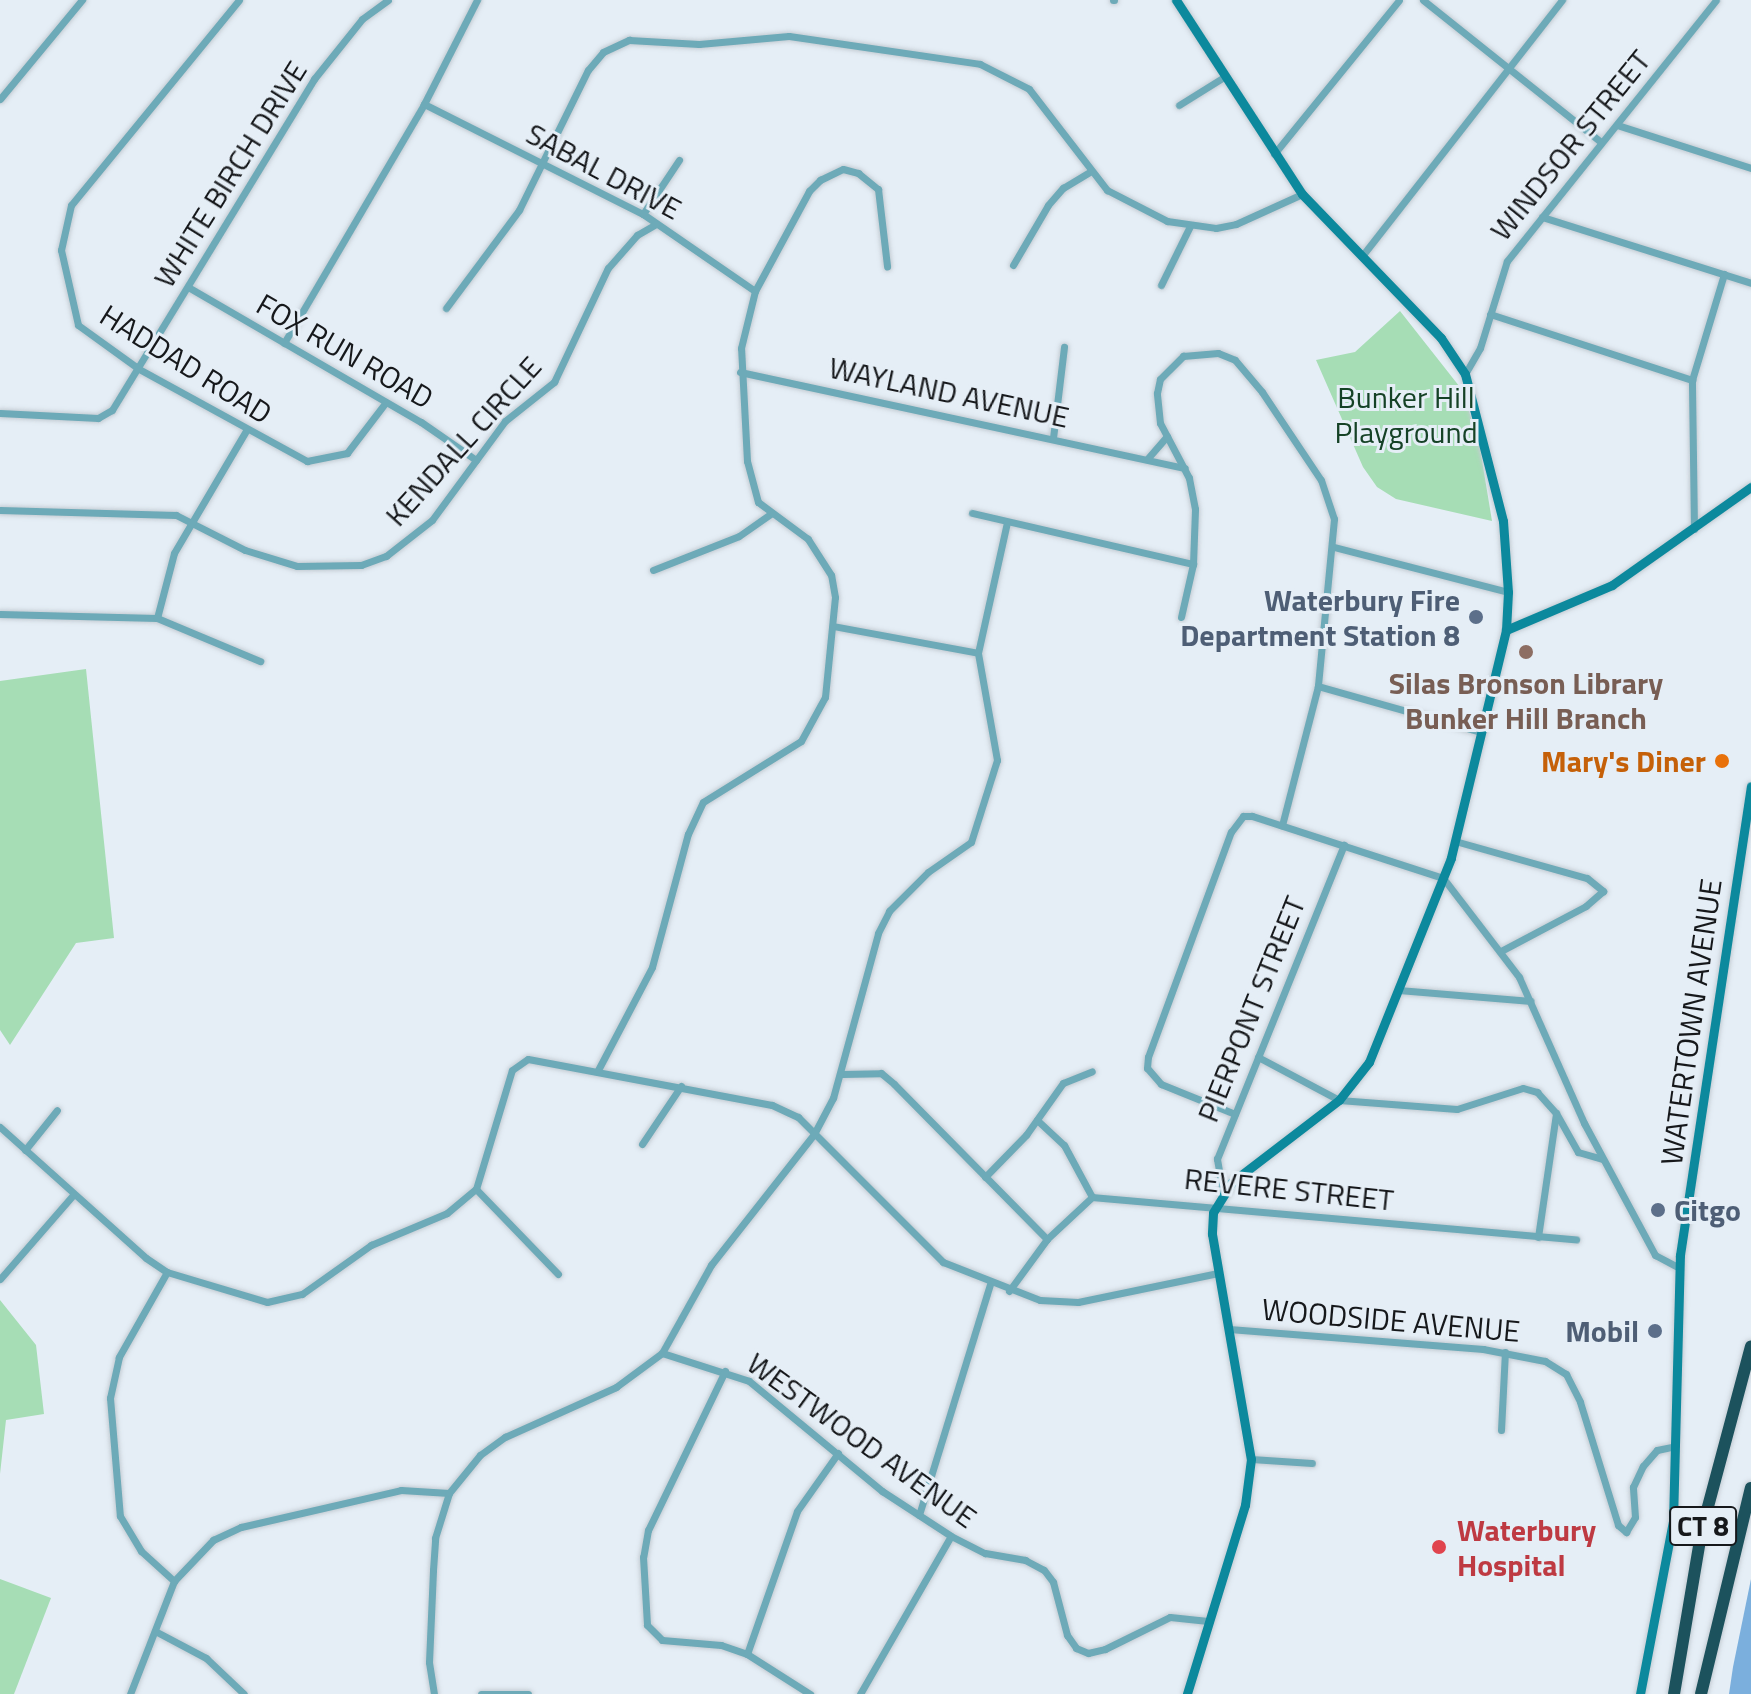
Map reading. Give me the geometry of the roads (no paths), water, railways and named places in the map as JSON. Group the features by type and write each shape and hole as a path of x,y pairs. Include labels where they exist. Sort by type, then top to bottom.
{"highway":[{"path":"1746,1361 1751,1335"},
{"name":"CT 8","path":"1674,1694 1702,1529 1751,1346"},
{"name":"CT 8","path":"1701,1694 1751,1488"}],"main road":[{"path":"1176,0 1302,194 1441,338 1465,374 1503,521 1508,592 1506,630 1455,841 1369,1062 1339,1100 1223,1193 1216,1206 1211,1230 1251,1459 1249,1491 1187,1694"},
{"path":"1506,630 1612,585 1694,531 1751,487"},
{"name":"WATERTOWN AVENUE","path":"1640,1694 1671,1542 1679,1268 1746,846 1751,786"}],"street":[{"path":"0,99 82,0"},
{"name":"HADDAD ROAD","path":"239,0 89,181 63,224 61,250 78,325 90,339 289,456 324,461 356,445 386,402"},
{"name":"WHITE BIRCH DRIVE","path":"0,413 98,418 112,410 314,79 362,19 388,0"},
{"path":"284,343 424,104 477,0"},
{"path":"1274,154 1399,0"},
{"path":"1423,0 1601,142"},
{"path":"1362,256 1562,0"},
{"name":"WINDSOR STREET","path":"1465,374 1490,314 1507,261 1716,0"},
{"path":"446,308 519,210 588,70 617,43 642,39 699,44 789,36 1001,72 1029,89 1090,172 1130,204 1190,226 1236,224 1302,194"},
{"path":"1179,105 1224,77"},
{"name":"SABAL DRIVE","path":"424,104 643,214 755,291"},
{"path":"1617,125 1751,168"},
{"path":"643,214 679,160"},
{"path":"598,1070 652,967 688,834 703,802 729,781 779,758 816,721 827,686 835,597 821,554 771,514 752,486 740,372 755,291 809,191 843,169 858,173 878,189 887,266"},
{"path":"1013,265 1048,205 1063,188 1090,172"},
{"path":"1542,217 1751,283"},
{"name":"KENDALL CIRCLE","path":"0,510 176,515 268,559 297,566 361,565 386,556 432,520 505,421 554,382 608,268 637,235 656,224"},
{"path":"1161,285 1190,226"},
{"path":"1694,531 1692,380 1724,274"},
{"name":"FOX RUN ROAD","path":"188,287 386,402 476,460"},
{"path":"1490,314 1692,380"},
{"path":"1053,438 1064,347"},
{"path":"1181,617 1193,564 1195,509 1185,468 1155,407 1160,379 1169,367 1200,352 1235,360 1321,480 1334,519 1334,547 1318,686 1282,825"},
{"name":"WAYLAND AVENUE","path":"740,372 1185,468"},
{"path":"157,618 174,553 190,521 246,431"},
{"path":"1148,458 1167,436"},
{"path":"972,513 1193,564"},
{"path":"653,570 739,536 771,514"},
{"path":"434,1694 429,1662 435,1538 449,1493 480,1455 505,1437 616,1387 662,1353 711,1265 814,1134 842,1074 855,1013 889,911 928,872 971,842 991,788 997,760 978,653 1007,522"},
{"path":"1334,547 1508,592"},
{"path":"0,614 129,613 157,618 260,661"},
{"path":"833,626 978,653"},
{"path":"1318,686 1481,732"},
{"path":"1235,1114 1161,1084 1147,1068 1181,962 1231,832 1243,816 1282,825 1443,878 1501,951 1531,1001 1602,1159 1655,1255 1679,1268"},
{"path":"1455,841 1587,878 1603,891 1586,906 1501,951"},
{"name":"PIERPONT STREET","path":"1223,1193 1217,1161 1344,845"},
{"path":"1399,990 1531,1001"},
{"path":"1258,1057 1339,1100 1457,1109 1523,1088 1537,1092 1556,1113 1578,1152 1602,1159"},
{"path":"0,1127 124,1242 167,1272 249,1298 285,1300 302,1294 371,1245 447,1213 476,1189 517,1062 598,1070 681,1086 772,1105 798,1117 943,1262 1009,1291 1040,1300 1078,1302 1218,1273"},
{"path":"985,1177 1037,1120 1063,1083 1092,1071"},
{"path":"842,1074 881,1073 1047,1239"},
{"path":"642,1144 681,1086"},
{"path":"25,1150 57,1110"},
{"path":"1538,1237 1556,1113"},
{"path":"1009,1291 1047,1239 1092,1197 1064,1145 1037,1120"},
{"path":"476,1189 558,1274"},
{"path":"0,1279 73,1195"},
{"name":"REVERE STREET","path":"1092,1197 1576,1239"},
{"path":"167,1272 119,1357 110,1398 120,1516 141,1551 174,1581"},
{"path":"919,1515 990,1284"},
{"name":"WOODSIDE AVENUE","path":"1229,1329 1505,1352 1545,1361 1566,1374 1580,1402 1618,1525 1626,1532 1635,1517 1633,1487 1643,1466 1657,1450 1676,1446"},
{"path":"1501,1430 1505,1352"},
{"name":"WESTWOOD AVENUE","path":"662,1353 749,1381 882,1491 951,1536 985,1553 1025,1560 1044,1570 1053,1582 1067,1635 1076,1648 1088,1653 1170,1617 1208,1621"},
{"path":"725,1371 648,1530 643,1557 647,1625 652,1635 721,1645 747,1654 810,1694"},
{"path":"747,1654 797,1511 838,1453"},
{"path":"1251,1459 1312,1463"},
{"path":"130,1694 174,1581 194,1554 241,1527 401,1490 449,1493"},
{"path":"860,1694 951,1536"},
{"path":"155,1631 206,1658 244,1694"},
{"path":"481,1694 528,1694"}],"water":[{"path":"1751,1579 1751,1694 1729,1694 1733,1667"}],"place":[{"name":"Waterbury Fire Department Station 8","path":"1476,617"},
{"name":"Silas Bronson Library Bunker Hill Branch","path":"1526,652"},
{"name":"Mary's Diner","path":"1722,761"},
{"name":"Citgo","path":"1658,1210"},
{"name":"Mobil","path":"1655,1331"},
{"name":"Waterbury Hospital","path":"1439,1547"}],"park label":[{"name":"Bunker Hill Playground","path":"1406,414"}]}
